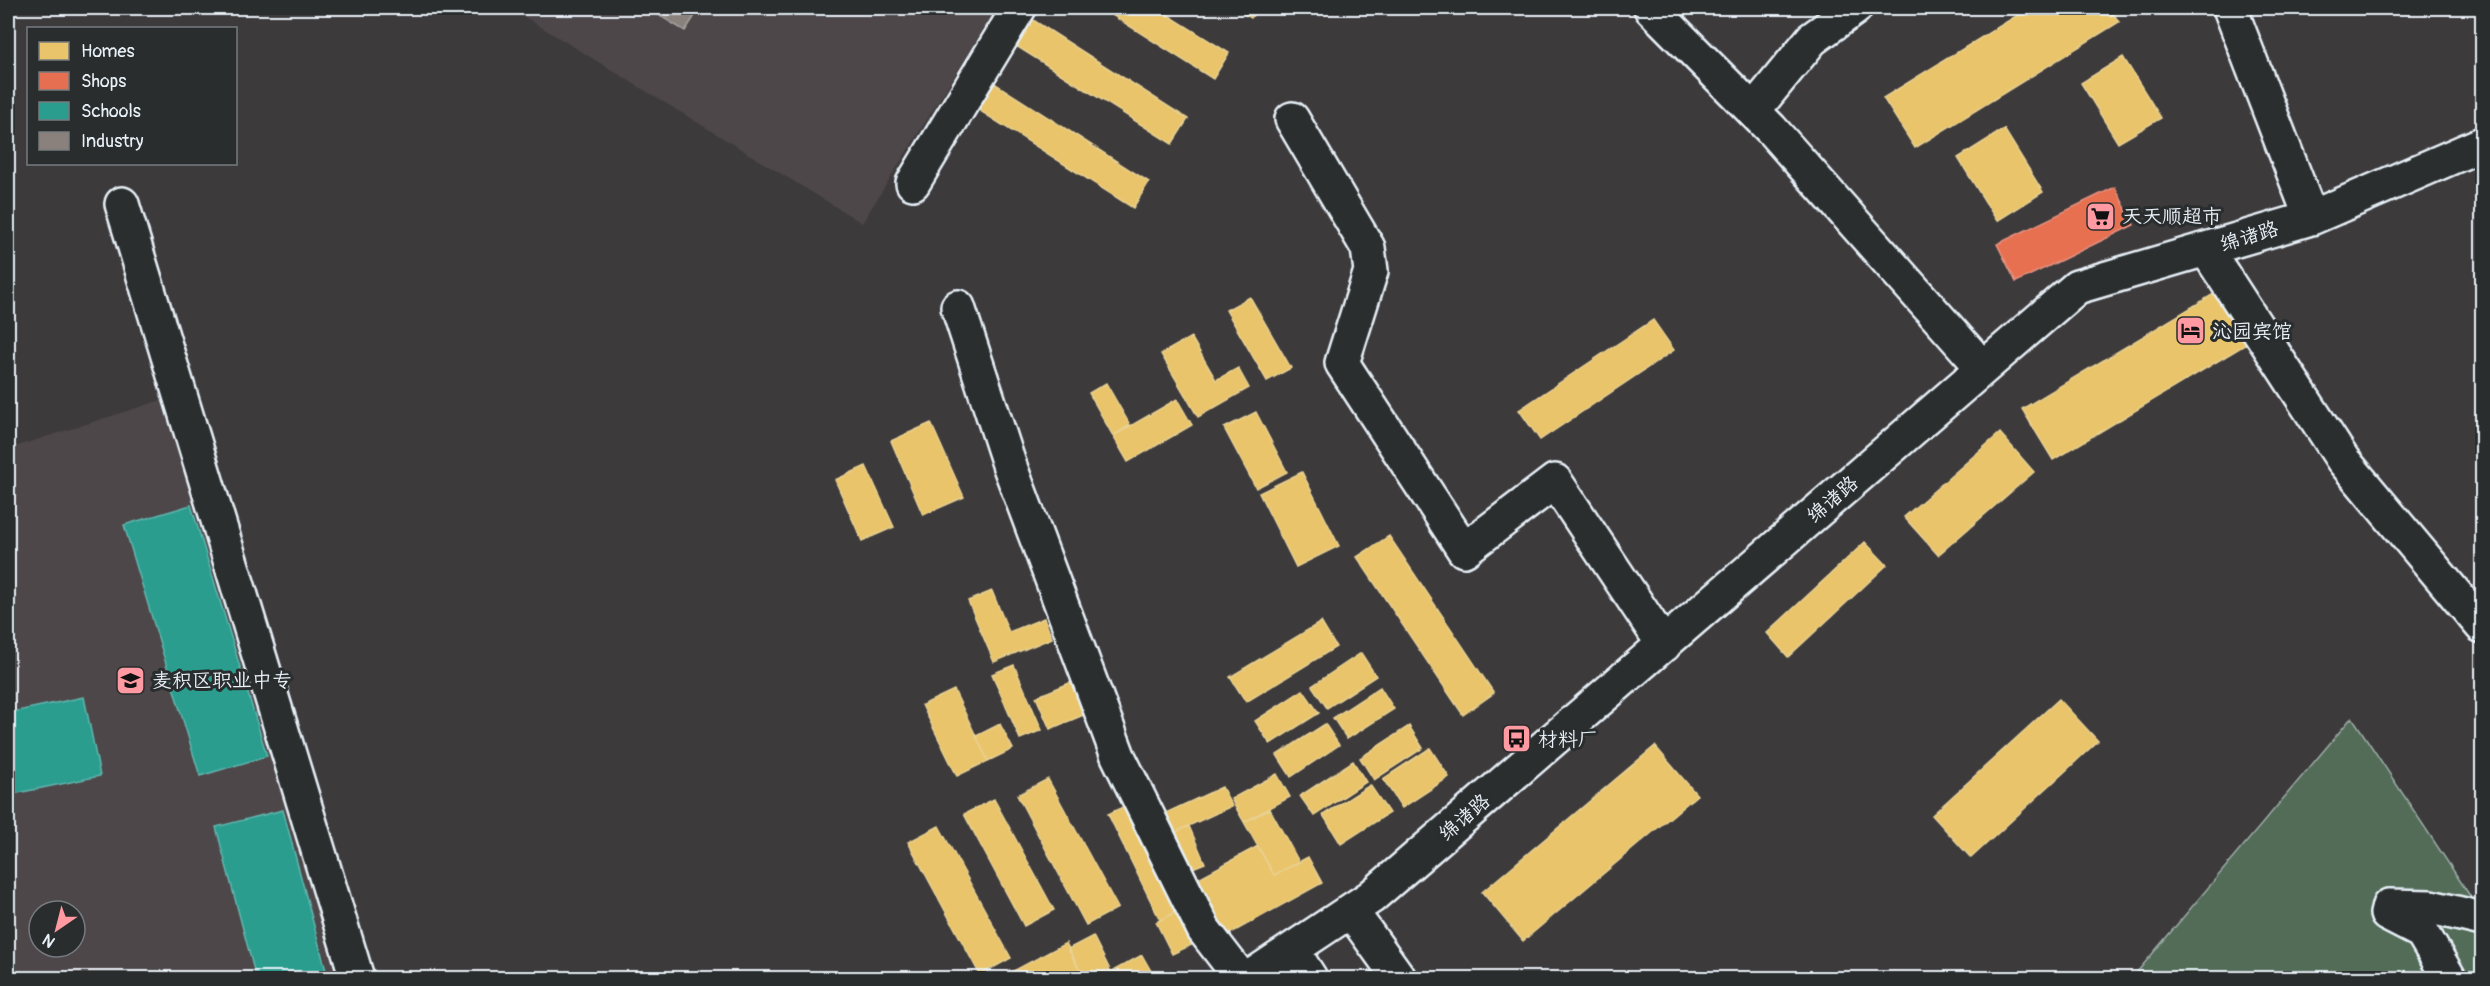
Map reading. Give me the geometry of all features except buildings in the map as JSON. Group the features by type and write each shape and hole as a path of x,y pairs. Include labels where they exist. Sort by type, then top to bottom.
{"street":[{"path":"913,183 1019,8"},
{"path":"1652,8 1753,111 1983,368"},
{"path":"1753,111 1812,39 1855,8"},
{"path":"2230,8 2311,218"},
{"path":"1292,119 1368,248 1371,271 1342,363 1464,550 1555,481 1664,645"},
{"name":"绵诸路","path":"1249,978 1371,897 2077,287 2311,218 2482,144"},
{"path":"122,204 357,978"},
{"path":"2206,249 2343,460 2482,626"},
{"path":"958,308 1009,464 1118,756 1204,930 1241,978"},
{"path":"2449,978 2422,932 2387,914 2389,906 2431,907 2482,919"},
{"path":"1351,910 1399,978"},
{"path":"1292,950 1310,978"}],"shaded area":[{"path":"510,8 997,8 862,223"},
{"name":"麦积区职业中专","path":"168,398 348,978 8,978 8,449"}],"green space":[{"path":"2352,717 2482,914 2482,978 2132,978"}],"place":[{"name":"天天顺超市","path":"2101,216"},
{"name":"沁园宾馆","path":"2191,331"},
{"name":"麦积区职业中专","path":"131,680"},
{"name":"材料厂","path":"1517,739"}]}
